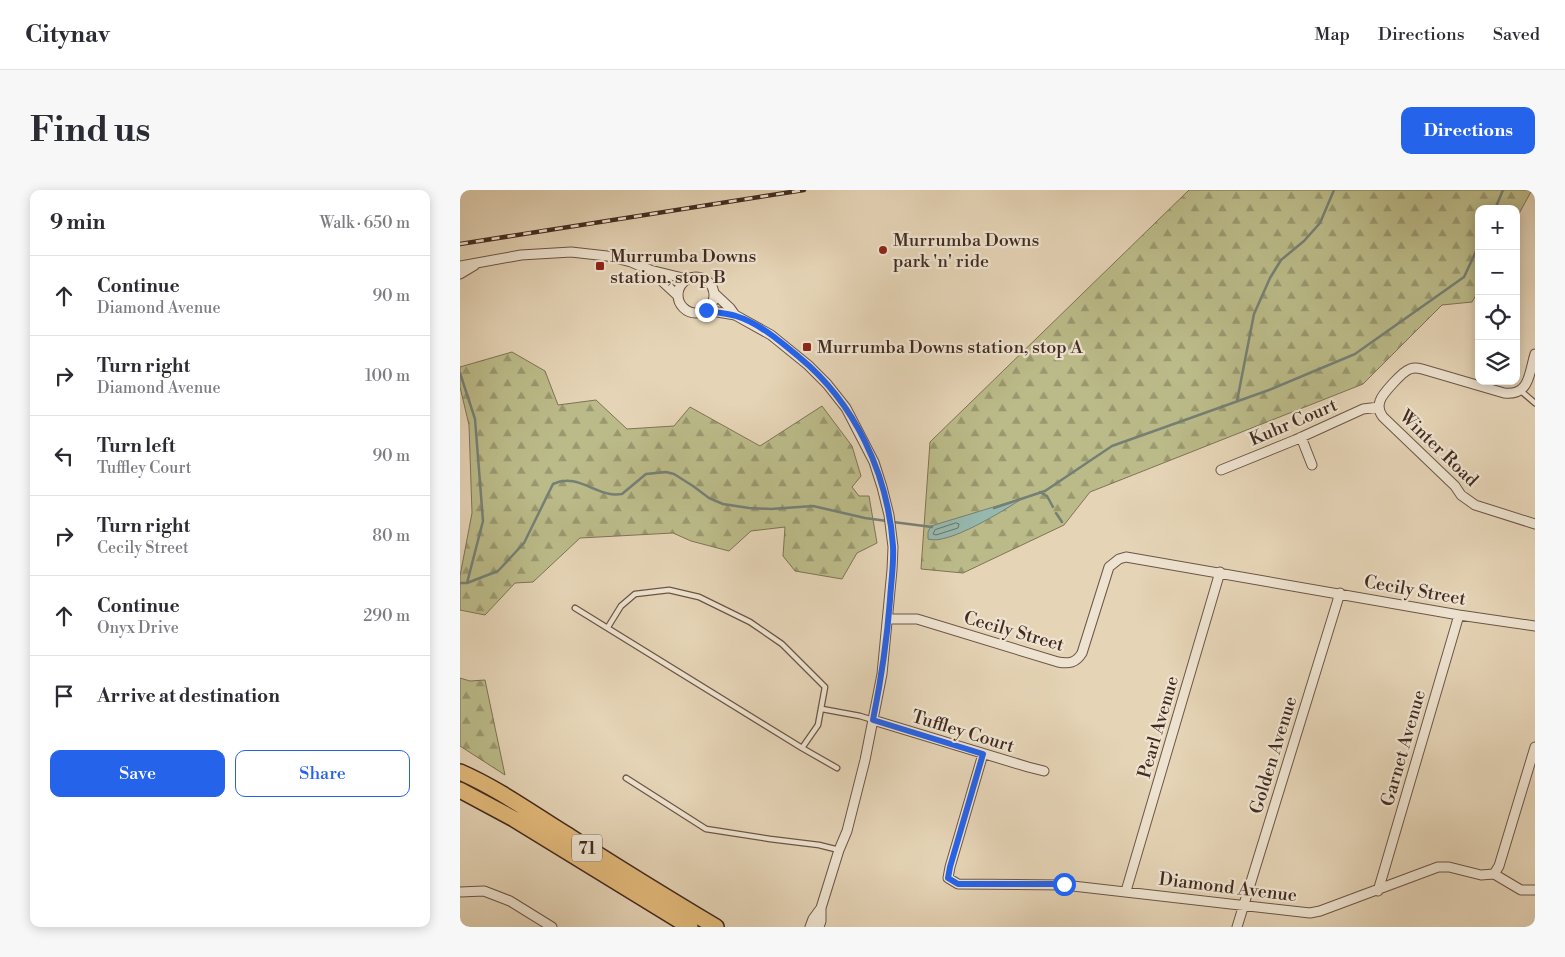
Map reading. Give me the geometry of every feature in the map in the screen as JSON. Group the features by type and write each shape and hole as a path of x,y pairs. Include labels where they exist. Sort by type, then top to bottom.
{"highway":[{"name":"71","path":"460,772 527,808 575,840 716,927"},
{"name":"71","path":"460,790 514,819 690,927"}],"street":[{"path":"460,266 521,255 571,252 608,256 650,270 687,279"},
{"path":"460,274 478,264"},
{"path":"650,270 677,295"},
{"path":"696,276 705,278 712,285 714,294 712,303 706,310 698,313 685,310 679,303 677,295 680,285 687,279 696,276"},
{"path":"714,294 735,315 771,335 808,365 827,384 846,408 874,462 888,515 893,547 882,674 862,774 846,832 821,908 819,927"},
{"path":"706,310 726,315 735,315"},
{"path":"1521,391 1527,382 1535,354"},
{"name":"Winter Road","path":"1521,391 1504,393 1414,368 1406,371 1382,397 1379,407 1383,417 1455,486 1461,495 1474,505 1535,524"},
{"name":"Kuhr Court","path":"1220,470 1300,438 1363,409 1379,407"},
{"path":"1300,438 1312,465"},
{"name":"Cecily Street","path":"888,619 917,620 1058,662 1070,663 1075,661 1082,653 1106,573 1113,562 1119,558 1132,557 1459,615 1535,626"},
{"name":"Pearl Avenue","path":"1126,891 1220,572"},
{"name":"Golden Avenue","path":"1237,927 1340,593"},
{"name":"Garnet Avenue","path":"1378,891 1459,615"},
{"name":"Tuffley Court","path":"873,720 1044,771"},
{"path":"1535,747 1499,866 1494,874 1521,890 1535,890"},
{"name":"Diamond Avenue","path":"983,754 950,867 948,878 958,884 1064,884 1310,913 1320,912 1438,868 1450,867 1481,875 1494,874"},
{"path":"460,892 484,891 510,901 552,927"},
{"path":"810,927 821,908"}],"lane":[{"path":"1521,391 1535,403"},
{"path":"608,627 620,606 635,594 669,590 699,597 750,622 782,644 825,687 818,725 802,748"},
{"path":"575,608 837,768"},
{"path":"822,710 864,716 873,720"},
{"path":"626,778 706,829 819,845 839,850"}],"green space":[{"path":"1189,190 1532,190 1520,212 1520,205 1475,205 1475,297 1472,302 1442,305 1363,384 1090,492 1064,525 963,573 921,569 930,442"},
{"path":"512,352 545,371 558,405 596,400 627,429 674,426 690,407 760,446 822,406 852,446 861,476 852,487 859,496 869,496 877,543 857,553 842,579 795,571 783,556 785,527 751,531 729,551 691,541 673,533 580,538 533,582 515,583 485,615 460,610 460,576 472,513 469,425 460,387 460,367"},
{"path":"460,678 470,681 485,680 505,775 460,746"}],"water":[{"path":"1023,498 976,526 937,540 928,539 928,532 931,526"}],"waterway":[{"path":"1237,401 1254,314 1270,278 1281,260 1304,241 1320,223 1334,190"},
{"path":"1497,205 1503,190"},
{"path":"994,508 1045,491 1112,446 1269,390 1355,354 1464,277 1477,250"},
{"path":"460,373 475,419 483,521 467,583"},
{"path":"461,583 467,583 498,571 524,543 553,484 561,481 575,482 610,494 622,494 646,474 666,472 674,474 709,498 723,504 771,509 813,506 887,521"},
{"path":"1040,492 1047,496 1053,507"},
{"path":"1056,513 1062,522"},
{"path":"893,522 932,527"}],"railway":[{"path":"460,244 804,190"}],"place":[{"name":"Murrumba Downs park 'n' ride","path":"883,250"},
{"name":"Murrumba Downs station, stop B","path":"600,266"},
{"name":"Murrumba Downs station, stop A","path":"807,347"}],"route":[{"path":"706,310 726,315 735,315 752,324 771,335 808,365 827,384 846,408 874,462 882,487 893,547 886,644 873,720 983,754 948,878 958,884 1064,884"}]}
